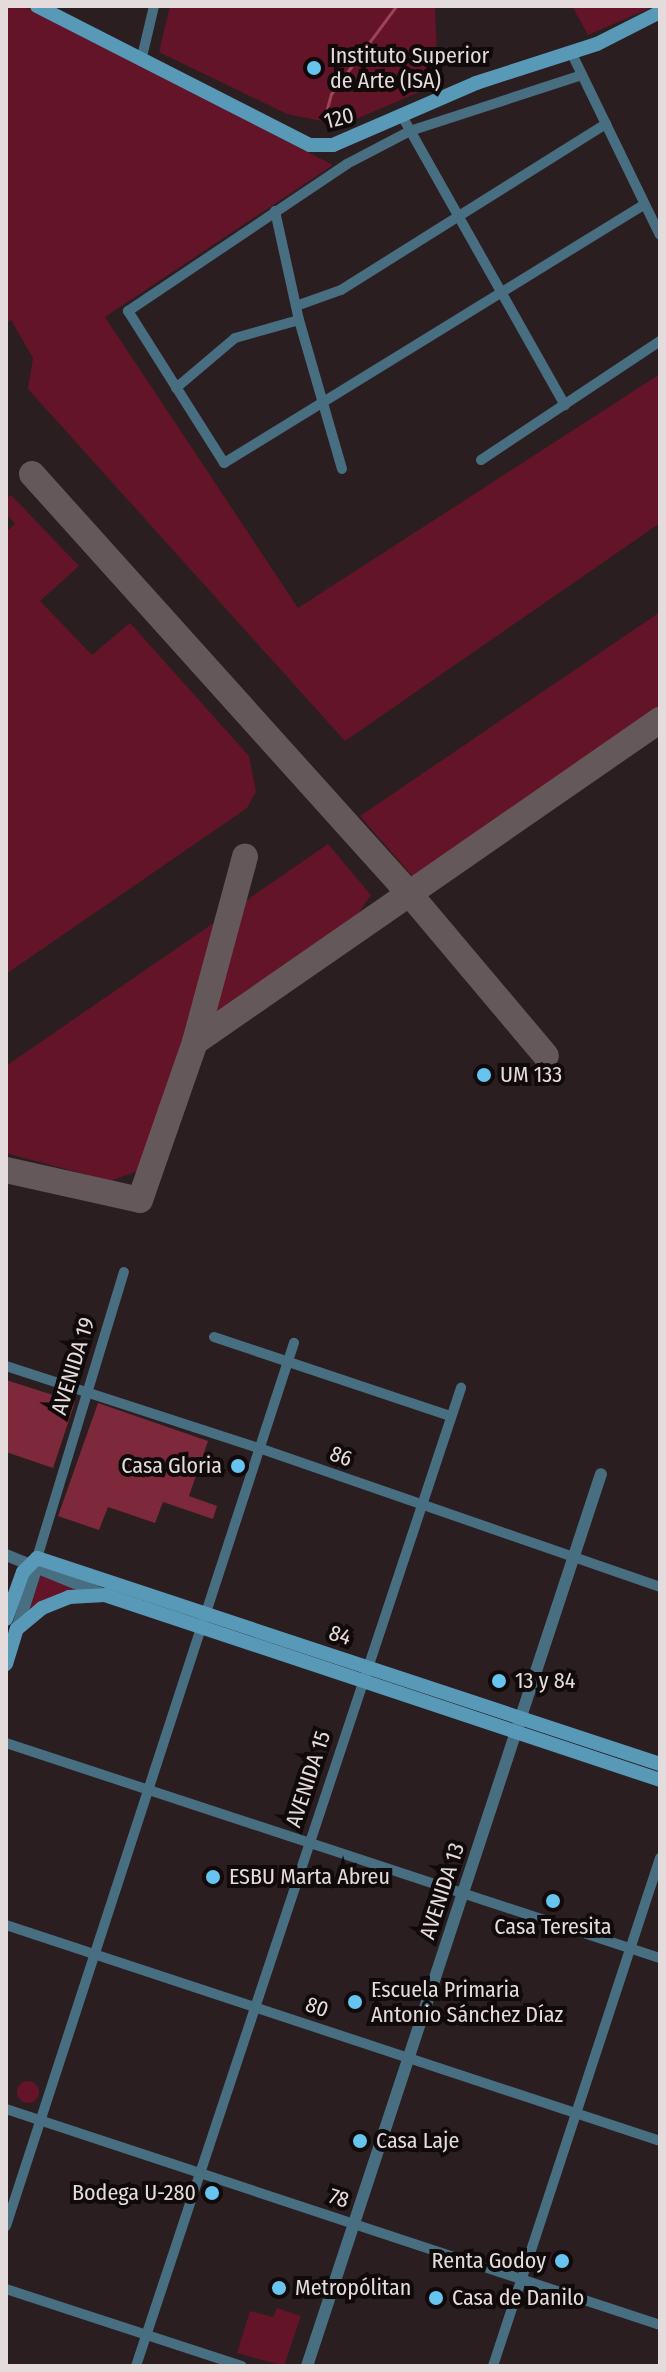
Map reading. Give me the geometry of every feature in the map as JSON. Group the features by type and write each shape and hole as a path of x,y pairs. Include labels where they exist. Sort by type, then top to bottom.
{"main road":[{"name":"120","path":"37,6 310,145 360,137 476,83 571,52 660,12"},
{"name":"84","path":"34,1565 517,1725 660,1780"},
{"path":"6,1664 12,1624 34,1565"},
{"name":"84","path":"105,1595 202,1619"},
{"path":"12,1624 56,1602 105,1595"},
{"name":"84","path":"517,1725 660,1764"}],"street":[{"path":"141,61 154,6"},
{"path":"571,52 660,235"},
{"name":"120","path":"176,388 128,311 347,164 410,131 582,75"},
{"path":"402,116 456,217 565,405"},
{"path":"296,306 341,290 606,124"},
{"path":"299,320 235,338 176,388 224,463 644,205"},
{"path":"275,211 321,405 342,469"},
{"path":"481,460 660,341"},
{"name":"AVENIDA 19","path":"34,1565 124,1272"},
{"path":"214,1337 450,1416"},
{"path":"6,2226 294,1343"},
{"name":"86","path":"6,1366 259,1448 660,1587"},
{"name":"AVENIDA 15","path":"136,2366 418,1505 461,1388"},
{"name":"AVENIDA 13","path":"307,2366 601,1474"},
{"name":"84","path":"6,1553 34,1565"},
{"path":"34,1565 105,1595"},
{"path":"6,1743 660,1958"},
{"path":"493,2366 660,1858"},
{"name":"80","path":"6,1925 660,2141"},
{"name":"78","path":"6,2109 660,2325"},
{"path":"6,2289 242,2366"}],"shaded area":[{"path":"6,6 23,6 333,165 105,317 298,608 660,374 660,523 345,741 28,389 33,358 11,320 6,323"},
{"name":"Instituto Superior de Arte (ISA)","path":"170,6 435,6 438,84 342,125 287,114 159,52"},
{"path":"572,6 655,6 588,35"},
{"path":"11,495 79,566 40,601 92,655 130,623 249,756 256,792 247,808 6,974 6,532 15,524 6,514 6,499"},
{"path":"660,612 660,712 414,878 360,816"},
{"path":"328,844 371,895 352,922 180,1047 144,1162 135,1172 110,1181 6,1153 6,1066"},
{"path":"6,1380 75,1402 53,1468 6,1452"},
{"path":"98,1403 208,1441 189,1496 217,1506 213,1519 163,1502 155,1523 108,1507 99,1530 58,1516"},
{"path":"36,1571 100,1595 69,1597 17,1629"},
{"path":"24,2081 32,2081 39,2092 32,2103 24,2103 17,2096 17,2088"},
{"path":"277,2308 301,2316 284,2366 237,2353 250,2311 273,2317"}],"waterway":[{"path":"325,116 331,94 396,6"}],"taxiway":[{"path":"32,474 408,892 546,1056"},
{"path":"195,1042 660,720"},
{"path":"6,1170 140,1200 195,1042 245,857"}],"place":[{"name":"Instituto Superior de Arte (ISA)","path":"314,68"},
{"name":"UM 133","path":"484,1075"},
{"name":"Casa Gloria","path":"238,1466"},
{"name":"13 y 84","path":"499,1681"},
{"name":"ESBU Marta Abreu","path":"213,1877"},
{"name":"Casa Teresita","path":"553,1901"},
{"name":"Escuela Primaria Antonio Sánchez Díaz","path":"355,2002"},
{"name":"Casa Laje","path":"360,2141"},
{"name":"Bodega U-280","path":"212,2193"},
{"name":"Renta Godoy","path":"562,2261"},
{"name":"Metropólitan","path":"279,2288"},
{"name":"Casa de Danilo","path":"436,2298"}]}
